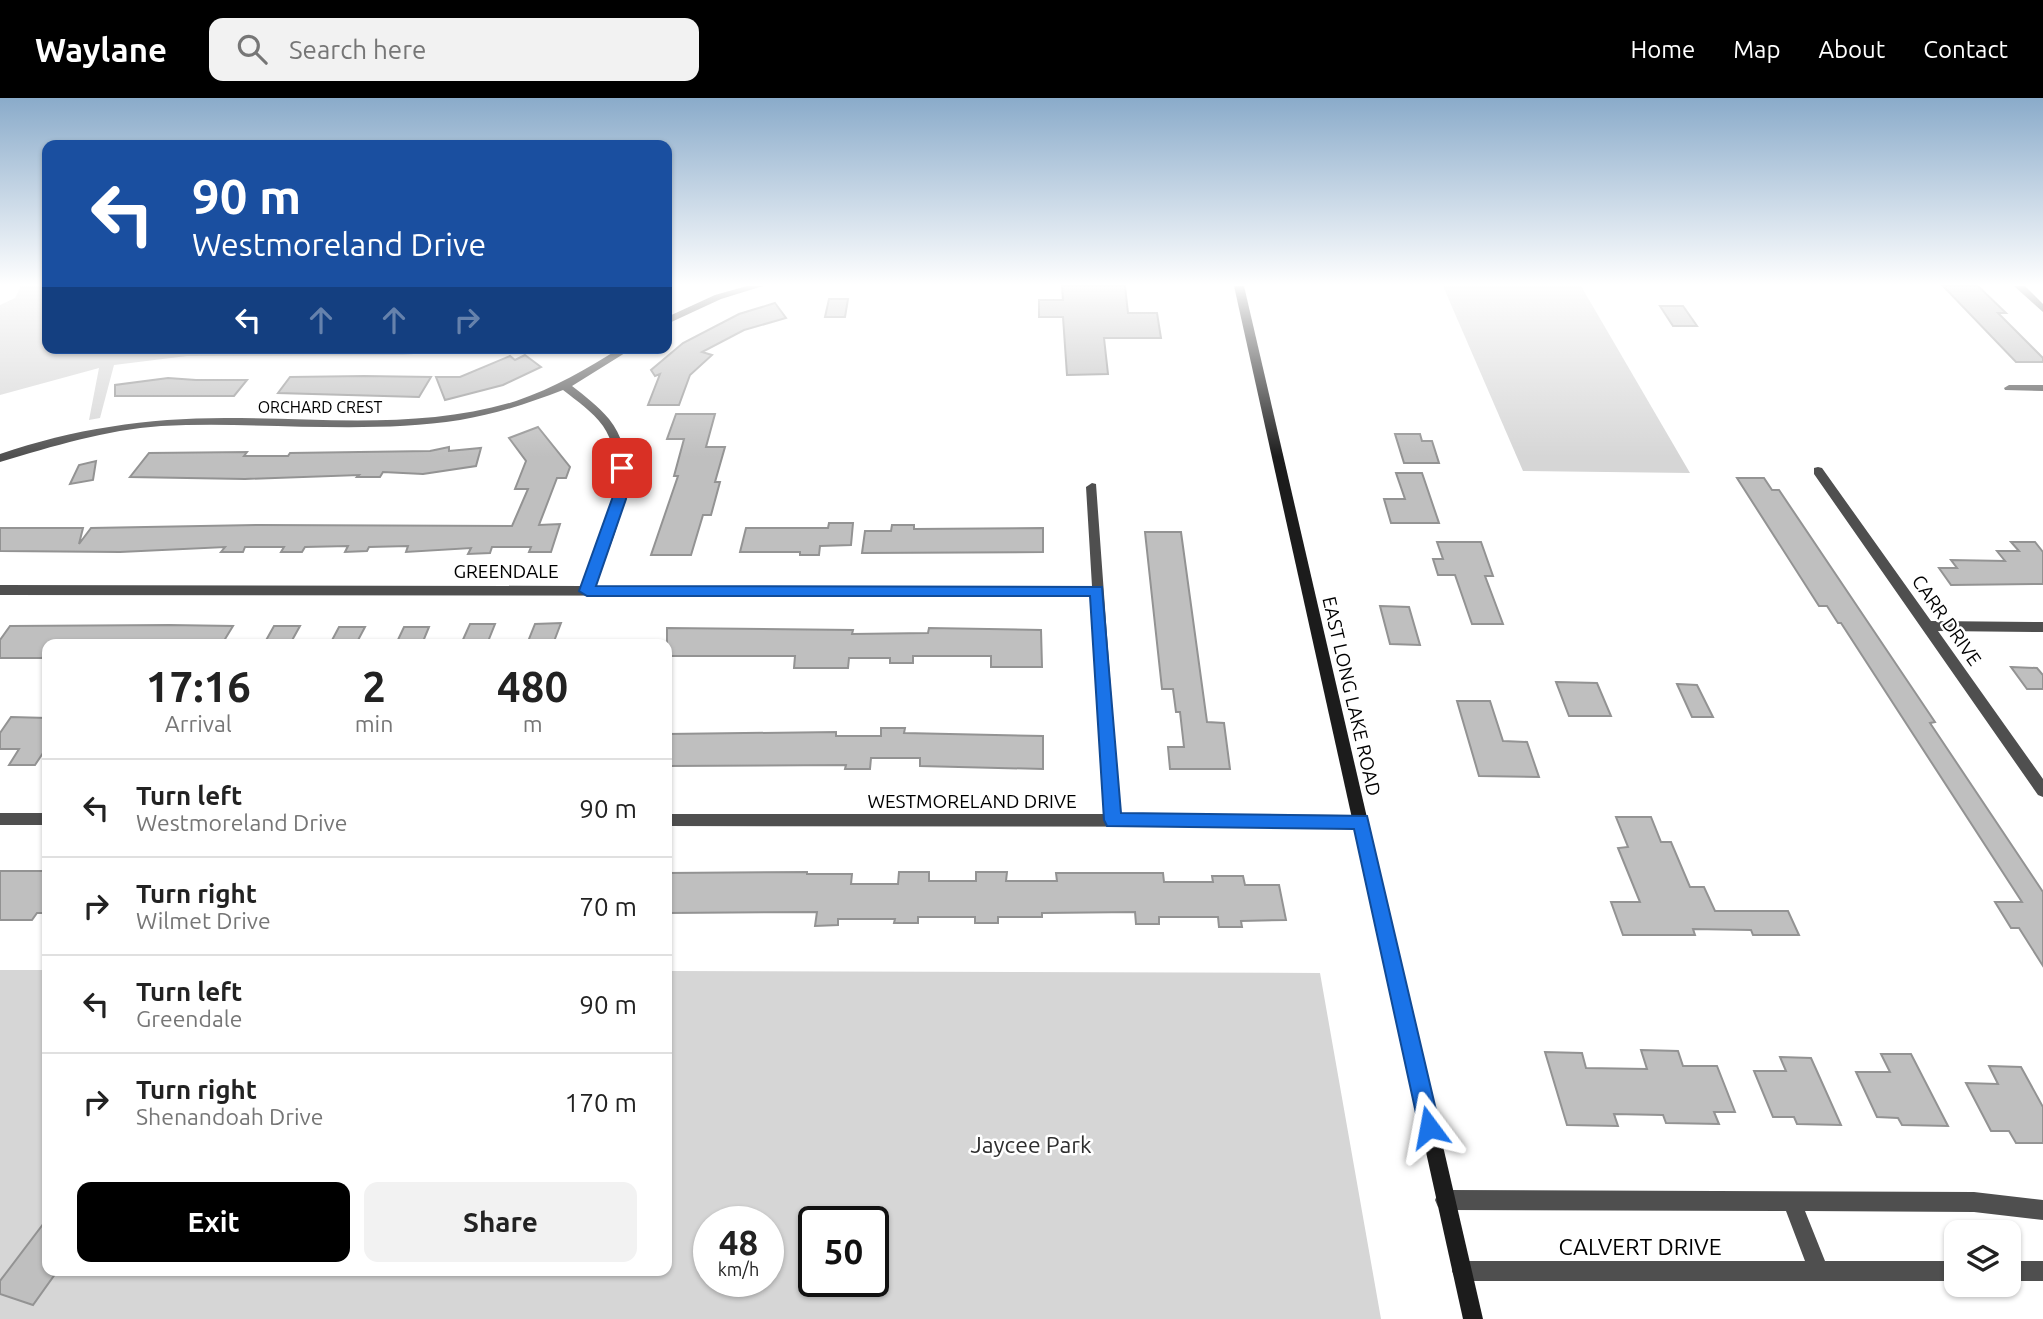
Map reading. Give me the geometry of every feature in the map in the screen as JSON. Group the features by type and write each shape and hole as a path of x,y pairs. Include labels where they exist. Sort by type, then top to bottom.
{"main road":[{"name":"EAST LONG LAKE ROAD","path":"1252,343 1473,1319"}],"street":[{"name":"ORCHARD CREST","path":"0,458 81,434 152,424 392,423 446,420 526,403 566,387 603,367 620,354"},
{"path":"566,387 590,405 610,428 616,440 622,468 619,499 587,591"},
{"path":"2009,388 2043,388"},
{"name":"CARR DRIVE","path":"1818,471 2043,792"},
{"path":"1092,486 1113,820"},
{"name":"GREENDALE","path":"0,590 1097,591"},
{"path":"1928,626 2043,627"},
{"path":"0,819 42,819"},
{"name":"WESTMORELAND DRIVE","path":"672,820 1361,821"},
{"path":"1445,1200 1974,1202 2043,1210"},
{"path":"1791,1200 1819,1271"},
{"name":"CALVERT DRIVE","path":"1462,1271 1944,1271"},
{"path":"2021,1271 2043,1271"}],"green space":[{"path":"0,343 42,343 42,354 414,354 187,356 114,365 100,418 89,420 99,368 0,395"},
{"path":"1468,343 1614,343 1690,473 1523,471"},
{"name":"Jaycee Park","path":"0,970 42,970 42,1276 672,1276 672,971 1320,973 1381,1319 0,1319"}],"building":[{"path":"683,343 719,343 702,352 712,355 690,375 679,405 648,405 660,374 655,376 651,370"},
{"path":"1065,343 1105,343 1108,374 1067,375"},
{"path":"1998,343 2028,343 2043,358 2043,362 2016,362"},
{"path":"525,355 541,367 503,385 445,400 436,377 460,377 510,356 515,360"},
{"path":"290,377 431,377 419,397 278,393"},
{"path":"168,378 247,380 234,396 115,396 115,385"},
{"path":"676,414 715,414 706,447 725,447 715,482 720,482 711,515 703,515 691,555 651,555 678,476 674,476 684,439 667,439"},
{"path":"538,427 570,467 566,478 557,478 539,525 560,524 551,552 529,552 531,547 492,547 490,553 468,554 471,548 406,552 408,546 369,547 367,551 345,552 348,546 305,547 302,552 281,552 284,547 245,547 243,552 221,552 225,547 120,552 0,551 0,528 83,528 79,544 91,528 260,525 512,526 528,489 515,489 526,461 509,438"},
{"path":"1395,434 1420,434 1422,441 1432,441 1439,463 1404,463"},
{"path":"449,447 449,451 481,448 476,466 423,474 383,472 380,477 130,477 149,453 247,452 244,456 288,456 290,453 430,451"},
{"path":"96,461 93,480 70,484 79,465"},
{"path":"1396,473 1422,473 1439,523 1391,523 1384,499 1405,499"},
{"path":"1737,478 1764,478 1772,490 1779,490 1935,722 1930,723 2043,892 2043,966 2019,928 2011,928 1995,902 2022,902 1841,623 1838,623 1827,606 1819,606"},
{"path":"829,523 853,523 851,545 820,546 819,555 800,555 800,552 740,552 746,528 828,528"},
{"path":"892,525 914,525 914,529 1043,528 1043,552 862,553 865,531 891,531"},
{"path":"1145,532 1181,532 1207,722 1224,723 1230,769 1170,769 1168,747 1184,747 1180,712 1176,712 1173,689 1162,689"},
{"path":"1437,542 1481,542 1493,576 1485,576 1503,624 1472,624 1455,575 1438,575 1433,559 1443,559"},
{"path":"2011,542 2035,542 2043,552 2043,584 1951,585 1939,568 1957,568 1951,560 2005,561 1997,551 2019,551"},
{"path":"1380,606 1409,607 1420,645 1390,644"},
{"path":"561,623 555,639 529,639 535,624"},
{"path":"470,624 495,624 489,639 463,639"},
{"path":"10,626 233,626 225,639 42,639 42,658 0,658 0,640"},
{"path":"274,626 300,626 293,639 267,639"},
{"path":"339,627 365,627 359,639 333,639"},
{"path":"404,627 429,627 424,639 398,639"},
{"path":"667,628 853,630 852,634 928,633 929,628 1041,630 1042,667 991,667 991,656 913,656 913,663 890,663 890,658 849,658 848,668 794,668 795,656 672,656 672,639 667,639"},
{"path":"2011,667 2037,668 2043,675 2043,689 2027,689"},
{"path":"1556,682 1597,683 1611,716 1569,716"},
{"path":"1677,684 1697,685 1713,717 1692,717"},
{"path":"1457,701 1490,701 1503,741 1527,742 1539,777 1479,776"},
{"path":"11,717 42,718 42,754 35,765 9,765 19,749 0,749 0,733"},
{"path":"881,728 905,728 904,733 1043,736 1043,769 920,766 920,758 871,758 870,769 845,769 846,765 672,766 672,734 836,732 836,736 881,736"},
{"path":"1616,817 1651,817 1661,842 1671,842 1690,887 1704,887 1715,911 1788,911 1799,935 1753,935 1751,930 1693,929 1695,935 1623,935 1611,902 1640,902 1618,848 1628,847"},
{"path":"0,871 42,871 42,913 37,913 32,920 0,920"},
{"path":"899,872 929,872 929,881 976,881 976,872 1007,872 1006,881 1057,881 1056,873 1163,873 1164,882 1213,882 1212,876 1243,876 1245,885 1279,885 1286,920 1241,921 1242,927 1219,927 1218,917 1159,917 1159,924 1136,924 1135,912 1042,913 1042,917 998,917 998,923 975,923 975,917 918,917 918,923 894,923 895,919 838,919 838,925 815,926 817,912 672,913 672,873 852,874 851,884 898,884"},
{"path":"1641,1050 1678,1051 1683,1066 1717,1066 1735,1112 1714,1112 1719,1124 1666,1123 1663,1115 1614,1114 1618,1126 1567,1125 1545,1052 1582,1053 1586,1068 1647,1069"},
{"path":"1881,1054 1911,1054 1948,1126 1902,1125 1898,1118 1877,1117 1856,1072 1890,1072"},
{"path":"1780,1057 1811,1058 1841,1125 1797,1124 1794,1117 1773,1117 1754,1071 1786,1071"},
{"path":"1989,1066 2021,1067 2043,1107 2043,1143 2016,1143 2009,1131 1991,1131 1966,1083 1998,1084"},
{"path":"42,1226 42,1276 54,1276 33,1305 0,1294 0,1281"}],"route":[{"path":"622,468 619,499 587,591 1097,591 1113,820 1361,821 1429,1127"}]}
